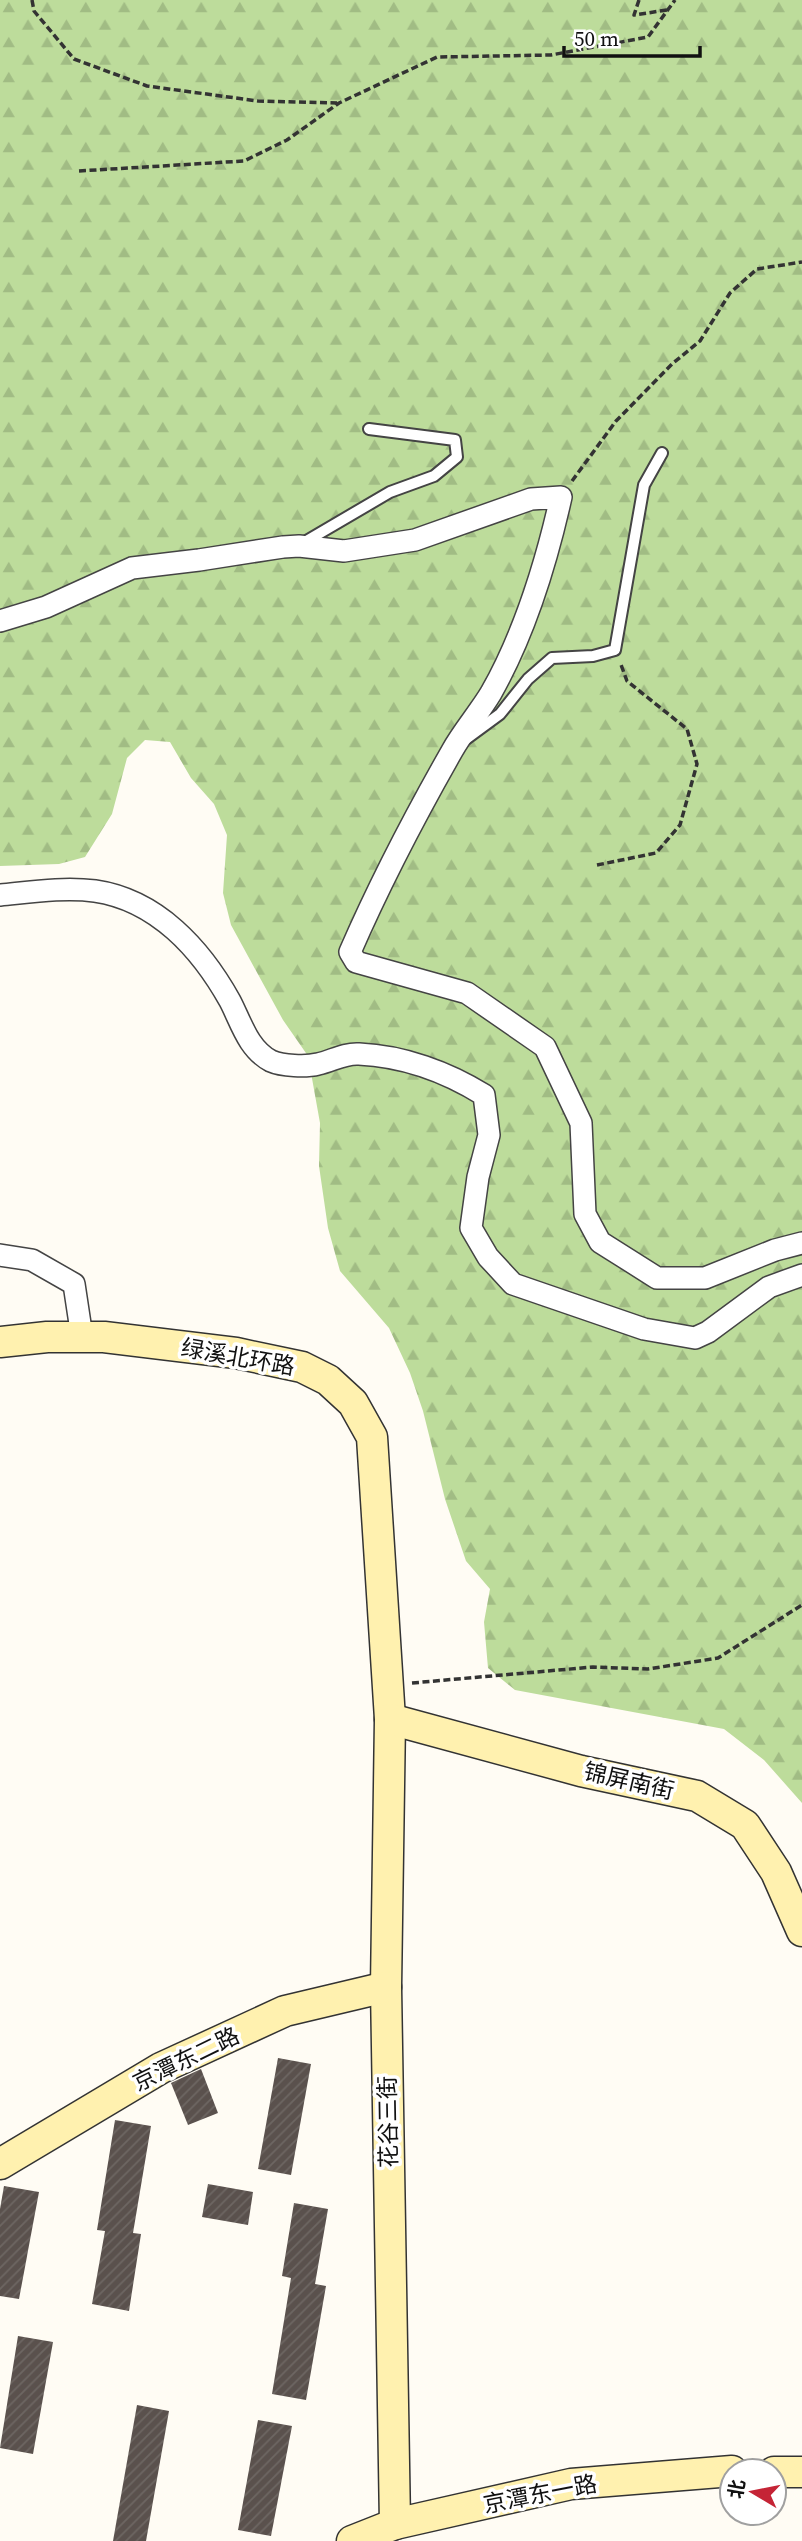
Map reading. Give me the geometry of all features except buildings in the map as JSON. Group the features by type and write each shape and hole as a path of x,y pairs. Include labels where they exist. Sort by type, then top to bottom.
{"street":[{"path":"0,621 46,607 132,568 298,547 344,551 415,540 531,499 561,497 527,615 491,693 453,749 350,952 356,962 467,993 545,1047 582,1123 585,1214 600,1242 657,1278 705,1278 775,1250 802,1243"},
{"path":"0,895 50,890 95,891 128,899 157,915 183,937 205,961 222,987 253,1047 273,1062 317,1065 335,1057 358,1054 434,1070 458,1079 484,1095 489,1135 478,1177 471,1228 488,1257 513,1284 644,1328 695,1338 708,1332 769,1287 802,1275"},
{"path":"0,1255 32,1260 74,1284 82,1337"},
{"name":"绿溪北环路","path":"0,1342 47,1336 104,1337 236,1353 302,1367 328,1380 353,1403 372,1437 390,1719"},
{"name":"锦屏南街","path":"390,1719 581,1771 696,1796 745,1825 776,1872 802,1931"},
{"name":"花谷三街","path":"390,1719 386,1987 395,2524"},
{"name":"京潭东二路","path":"0,2164 161,2068 285,2011 386,1987"},
{"name":"京潭东一路","path":"352,2541 395,2524 571,2484 718,2472"}],"lane":[{"path":"298,547 390,492 434,476 457,457 455,440 369,429"},
{"path":"453,749 500,714 528,679 552,658 593,656 615,650 645,485 662,453"}],"path":[{"path":"32,0 34,11 74,59 147,86 258,101 339,103"},
{"path":"639,0 634,15 667,10"},
{"path":"79,171 244,161 287,140 339,103 437,57 551,55 648,37 675,0"},
{"path":"561,497 616,421 672,364 700,341 730,293 758,268 802,262"},
{"path":"597,865 656,853 680,825 697,764 687,729 626,681 615,650"},
{"path":"388,1685 466,1676 593,1667 648,1669 718,1658 802,1605"}],"green space":[{"path":"0,0 802,0 802,1803 764,1760 724,1729 515,1690 488,1668 484,1622 490,1589 466,1561 445,1499 423,1411 410,1373 389,1328 340,1271 328,1228 319,1166 320,1123 308,1056 283,1020 231,925 223,893 227,835 214,804 191,778 170,742 145,740 127,758 112,814 85,857 59,864 0,866"}]}
